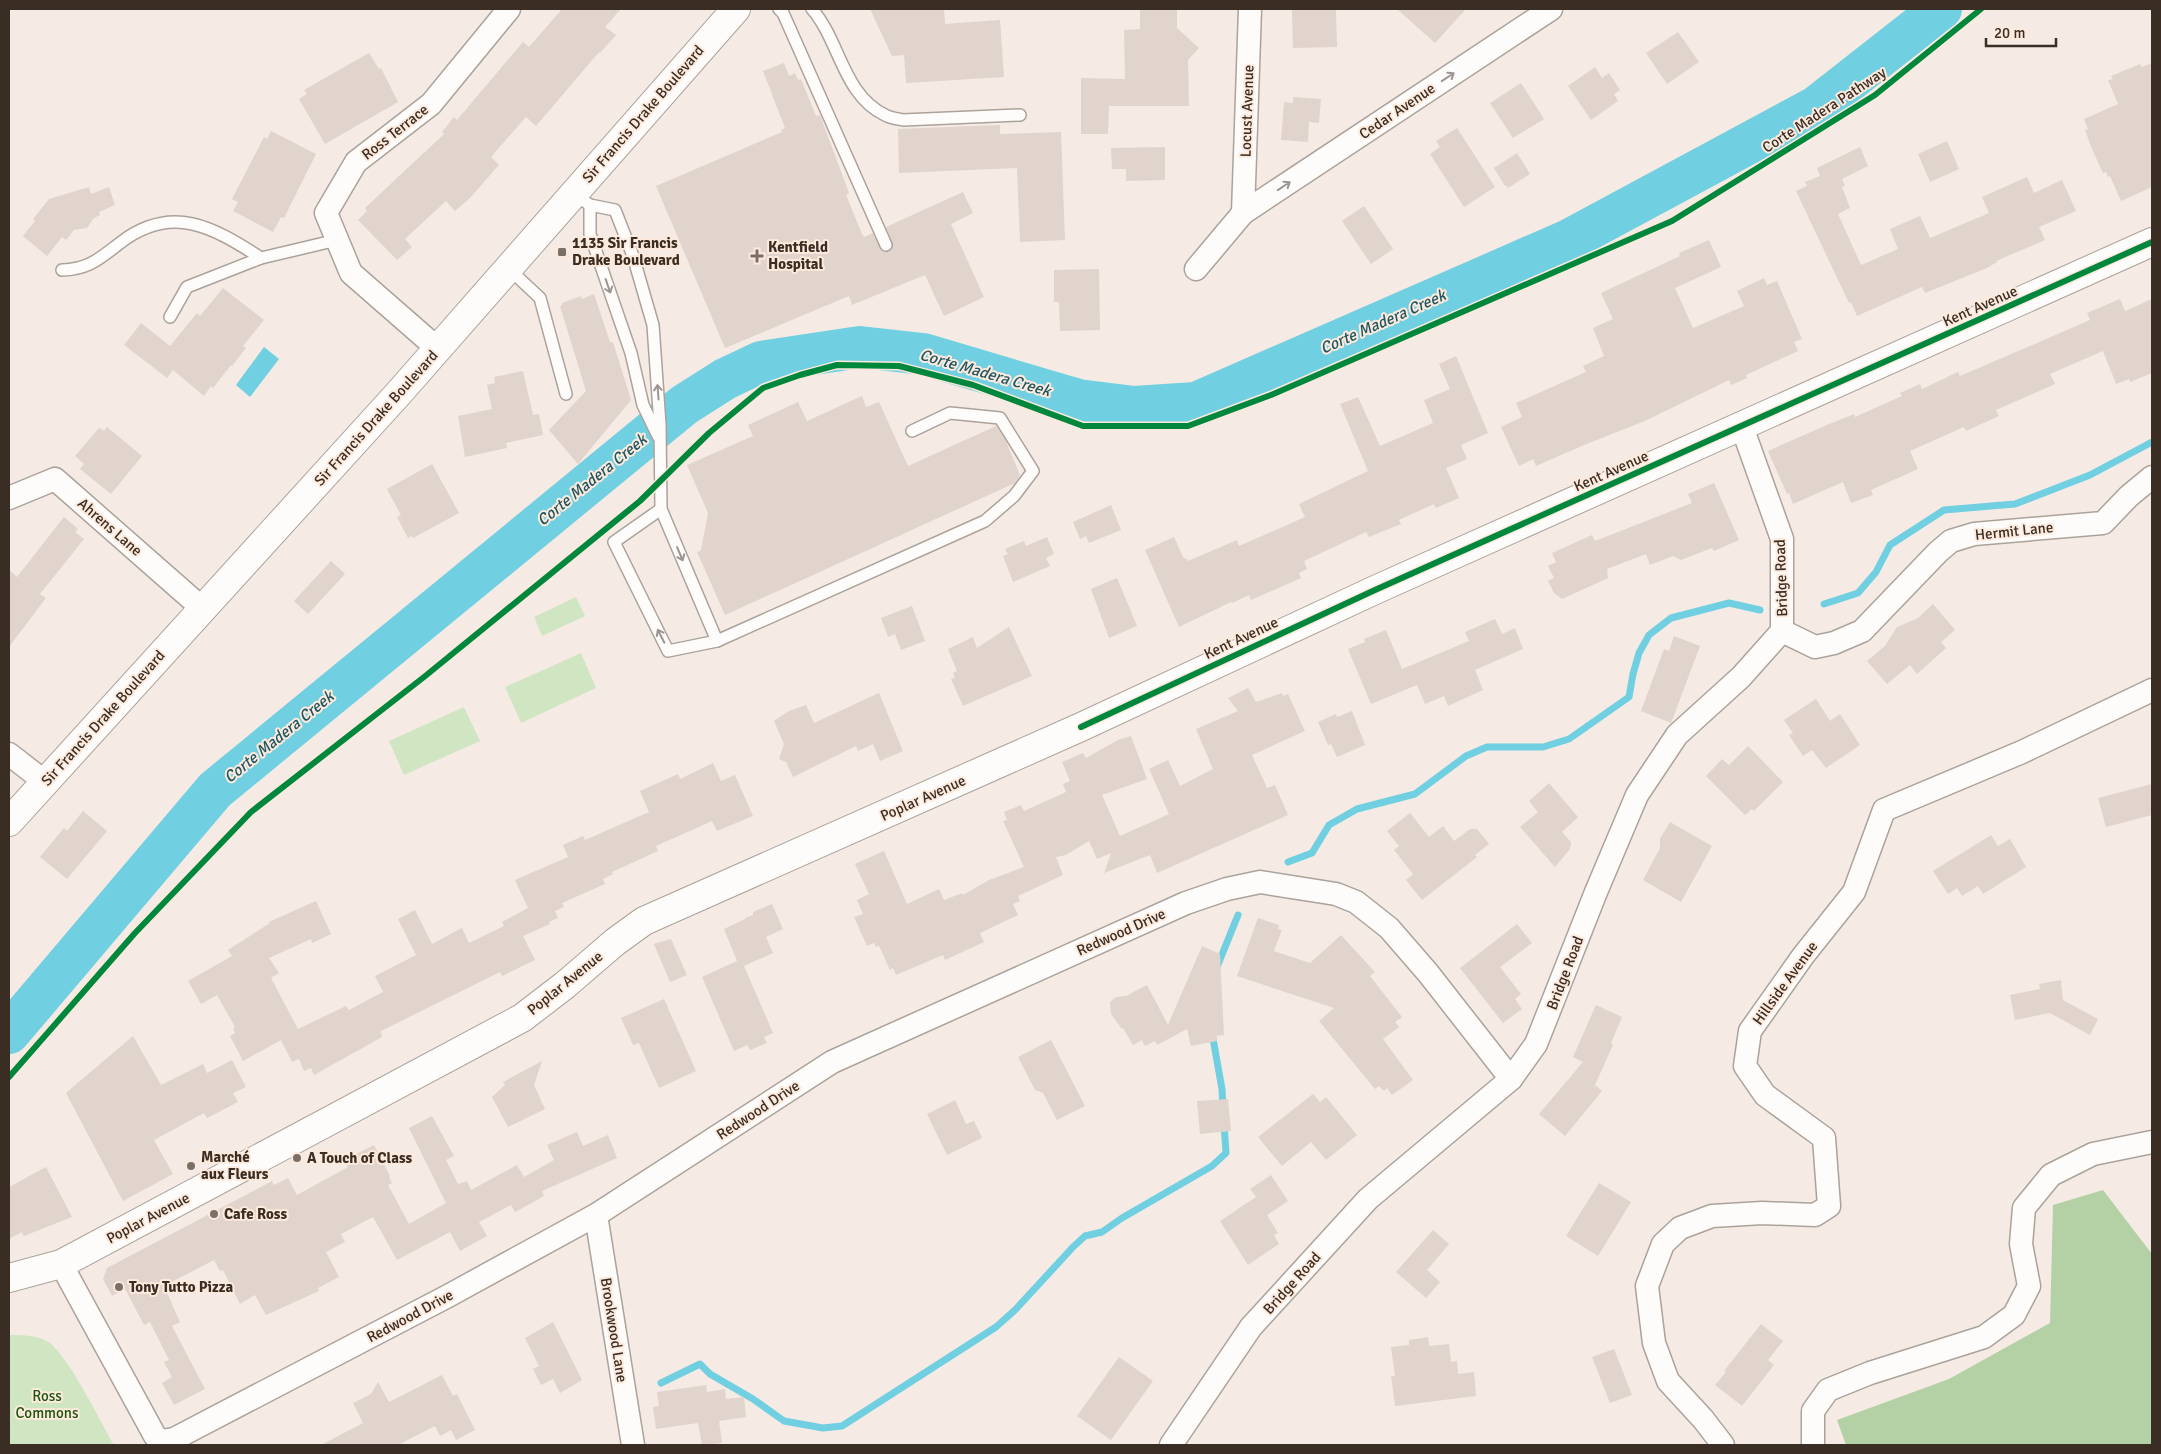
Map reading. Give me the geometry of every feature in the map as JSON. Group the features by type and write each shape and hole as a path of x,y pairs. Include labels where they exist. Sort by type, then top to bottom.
{"street":[{"name":"Ross Terrace","path":"438,349 351,273 326,212 356,162 431,104 509,9"},
{"name":"Sir Francis Drake Boulevard","path":"9,822 438,349 508,268 581,199 736,9"},
{"name":"Locust Avenue","path":"1243,213 1250,9"},
{"name":"Cedar Avenue","path":"1196,268 1243,213 1551,9"},
{"name":"Kent Avenue","path":"1081,727 1375,590 2152,242"},
{"name":"Bridge Road","path":"1171,1445 1251,1327 1368,1199 1511,1079 1536,1044 1596,892 1637,795 1677,735 1741,677 1782,630 1782,539 1742,426"},
{"name":"Hermit Lane","path":"1782,630 1815,647 1843,639 1862,631 1938,552 1952,541 1974,534 2103,523 2129,496 2152,477"},
{"name":"Ahrens Lane","path":"9,498 55,479 203,609"},
{"name":"Hillside Avenue","path":"1723,1445 1703,1419 1668,1381 1654,1343 1647,1286 1663,1244 1680,1228 1712,1216 1762,1213 1815,1215 1829,1206 1824,1138 1765,1095 1745,1066 1750,1031 1803,956 1854,892 1884,810 2022,752 2152,690"},
{"name":"Poplar Avenue","path":"9,1278 61,1264 522,1018 565,985 614,942 644,921 1081,727"},
{"path":"9,754 45,782"},
{"name":"Redwood Drive","path":"61,1264 155,1436 162,1441 174,1439 431,1306 596,1215 832,1062 1186,903 1227,889 1260,882 1336,894 1356,902 1389,928 1428,973 1511,1079"},
{"path":"1813,1445 1813,1411 1828,1390 1870,1373 1984,1337 2014,1315 2029,1286 2021,1244 2024,1208 2051,1175 2093,1154 2152,1142"},
{"name":"Brookwood Lane","path":"596,1215 633,1445"}],"lane":[{"path":"778,9 783,13 886,245"},
{"path":"812,9 821,19 846,74 863,99 885,116 904,120 1020,115"},
{"path":"581,199 590,234 631,352 643,405 660,441"},
{"path":"581,199 615,210 633,256 653,325 660,441 661,509 717,641"},
{"path":"62,270 77,270 90,265 122,242 147,228 170,221 190,222 210,230 236,242 261,258"},
{"path":"170,317 187,287 261,258 337,240"},
{"path":"508,268 540,298 566,394"},
{"path":"661,509 614,542 668,651 717,641 985,521 1014,496 1033,471 1000,418 950,413 912,431"}],"green space":[{"path":"576,597 585,616 542,636 534,617"},
{"path":"581,653 596,688 521,723 505,687"},
{"path":"464,707 480,741 404,775 389,741"},
{"path":"2103,1190 2152,1254 2152,1445 1846,1445 1837,1420 1949,1379 2050,1323 2053,1205"},
{"name":"Ross Commons","path":"9,1335 38,1338 47,1341 55,1348 74,1373 114,1445 9,1445"}],"water":[{"path":"264,347 279,359 250,397 236,385"}],"building":[{"path":"562,9 621,9 605,27 616,35 599,52 536,126 526,117 491,157 499,165 470,198 455,211 446,201 405,239 412,247 397,260 358,220 367,211 365,208 444,134 442,132 454,117 457,120 523,42 529,47"},
{"path":"870,9 944,9 945,24 1000,20 1004,77 906,83 904,55 892,56"},
{"path":"1140,9 1177,9 1177,28 1199,48 1188,60 1189,106 1109,106 1108,134 1081,134 1081,78 1125,79 1124,30 1140,29"},
{"path":"1292,9 1336,9 1337,47 1293,48"},
{"path":"1397,9 1466,9 1435,43"},
{"path":"1678,32 1699,62 1667,84 1646,53"},
{"path":"369,53 379,69 381,68 398,102 325,144 299,99 307,94 304,90"},
{"path":"784,63 789,76 795,73 798,80 801,79 816,116 820,115 849,193 846,195 862,234 864,237 873,233 882,251 889,252 893,246 886,227 963,192 973,213 951,224 984,297 944,316 925,275 852,305 849,296 725,348 656,186 782,132 781,130 785,128 763,71"},
{"path":"2152,63 2152,187 2121,201 2110,176 2108,177 2106,172 2103,173 2092,149 2085,130 2088,129 2084,119 2118,104 2108,80 2113,79 2111,76 2140,64 2142,67"},
{"path":"1595,67 1602,78 1609,73 1620,90 1614,94 1618,101 1591,120 1568,86"},
{"path":"1521,83 1544,119 1513,138 1490,103"},
{"path":"1293,97 1321,99 1319,123 1309,122 1308,142 1281,140 1284,102 1293,103"},
{"path":"1000,125 1000,134 1061,132 1065,240 1020,242 1017,168 899,173 898,129"},
{"path":"1457,128 1495,187 1464,207 1430,154 1440,147 1436,141"},
{"path":"271,131 316,154 284,218 281,217 273,232 233,211 238,202 232,199 264,137 267,139"},
{"path":"1947,141 1959,169 1930,182 1918,154"},
{"path":"1165,147 1165,180 1126,181 1126,169 1112,169 1111,148"},
{"path":"1860,147 1868,166 1842,179 1845,186 1842,187 1850,208 1838,214 1861,265 1898,249 1890,229 1920,216 1930,238 1989,213 1982,197 2027,177 2034,193 2062,180 2076,211 2039,227 2045,240 1996,261 1987,268 1925,293 1922,287 1857,316 1796,191 1807,186 1805,182 1820,176 1817,168"},
{"path":"1517,153 1530,174 1508,188 1494,168"},
{"path":"89,187 91,194 109,187 115,205 99,212 100,215 94,218 87,228 74,230 66,240 62,237 47,256 23,236 35,221 33,219 49,199"},
{"path":"1364,206 1393,249 1371,264 1342,221"},
{"path":"1709,240 1721,267 1675,288 1693,328 1744,306 1737,291 1764,278 1767,285 1777,281 1802,339 1794,342 1798,351 1746,375 1747,378 1731,385 1729,380 1645,421 1536,466 1533,459 1519,466 1501,427 1522,417 1516,403 1586,372 1583,366 1604,356 1593,328 1613,319 1601,293 1680,256 1679,253"},
{"path":"1099,269 1100,330 1060,331 1059,302 1054,302 1054,270"},
{"path":"223,288 264,320 243,346 246,348 232,366 213,388 211,386 204,396 173,370 167,378 124,345 141,323 170,346 197,313 200,316"},
{"path":"594,294 610,342 613,342 631,400 578,464 549,430 586,391 560,306 562,303 581,296 582,299"},
{"path":"2120,299 2125,311 2152,299 2152,373 2130,382 2129,379 2116,384 2103,351 2050,374 2055,384 1996,410 1999,416 1966,431 1964,427 1910,451 1918,469 1871,490 1873,495 1851,503 1843,482 1793,504 1768,451 1854,414 1855,417 1902,396 1900,393 1920,384 1922,389 1958,372 1960,376 2037,343 2090,320 2087,313"},
{"path":"1456,356 1488,433 1461,445 1467,459 1446,468 1459,498 1436,508 1434,504 1399,520 1401,524 1369,537 1366,532 1304,561 1307,569 1299,573 1301,578 1251,600 1249,595 1231,602 1179,627 1145,550 1174,537 1184,559 1186,558 1188,561 1237,540 1239,546 1305,517 1299,504 1368,471 1340,404 1358,397 1380,446 1433,423 1424,400 1450,389 1439,364"},
{"path":"523,371 533,415 539,414 543,435 506,443 507,448 465,457 458,416 492,409 487,385 495,383 494,377"},
{"path":"862,396 866,407 879,402 908,466 996,426 1005,439 1020,475 1015,483 725,615 697,552 701,550 708,513 687,465 753,436 748,425 798,402 807,421"},
{"path":"107,427 142,456 111,494 80,469 84,464 75,456 99,428 104,431"},
{"path":"432,464 459,513 413,538 412,536 408,538 397,517 401,515 387,489"},
{"path":"1714,483 1739,540 1714,551 1712,548 1681,560 1673,556 1650,565 1646,554 1607,569 1608,578 1562,599 1554,593 1548,581 1554,578 1548,566 1556,562 1552,553 1592,535 1595,541 1692,503 1688,494"},
{"path":"1111,505 1121,530 1089,543 1086,536 1080,539 1073,522"},
{"path":"64,517 78,529 75,532 84,539 40,594 46,598 9,647 9,570 17,577"},
{"path":"1047,537 1054,554 1046,558 1050,566 1013,582 1003,556 1008,554 1005,549 1024,541 1026,546"},
{"path":"331,561 345,574 308,614 294,601"},
{"path":"1117,578 1137,626 1109,638 1091,589"},
{"path":"1933,604 1955,630 1941,642 1946,648 1917,674 1910,665 1887,684 1867,661 1885,646 1897,627 1918,618"},
{"path":"912,606 925,641 901,650 895,634 888,637 881,618"},
{"path":"1495,619 1502,634 1515,628 1523,649 1475,670 1483,690 1448,706 1444,696 1425,704 1417,685 1371,704 1348,649 1365,642 1364,639 1386,630 1402,669 1469,641 1465,632"},
{"path":"1009,627 1032,676 963,706 951,679 955,678 953,673 957,671 948,649 973,637 977,648"},
{"path":"1674,636 1700,646 1671,723 1641,711 1664,649 1669,651"},
{"path":"1248,688 1256,702 1282,693 1283,696 1288,694 1305,731 1252,755 1267,788 1275,785 1288,815 1157,873 1150,855 1104,873 1111,853 1097,859 1089,841 1066,855 1056,857 1063,875 1018,896 1020,901 1013,904 1018,915 980,933 984,942 945,960 943,955 896,975 893,968 890,970 879,946 876,947 874,943 867,946 854,917 863,914 857,900 869,894 855,864 884,851 907,904 939,889 944,900 962,893 963,895 989,880 1024,867 1003,821 1007,820 1004,812 1021,805 1024,811 1066,792 1063,784 1070,781 1062,762 1083,753 1086,758 1118,740 1131,736 1147,779 1102,795 1120,836 1169,814 1149,769 1168,760 1180,786 1213,769 1196,729 1238,711 1228,698"},
{"path":"879,693 903,751 880,761 873,744 858,751 856,746 793,777 786,762 779,759 784,744 774,721 789,711 806,705 814,723"},
{"path":"1816,699 1830,721 1840,714 1860,745 1826,768 1812,750 1803,756 1789,735 1793,733 1784,720"},
{"path":"1352,711 1365,745 1337,757 1331,744 1328,745 1318,722 1336,714 1337,717"},
{"path":"1748,746 1783,782 1754,811 1752,809 1745,815 1706,776 1722,759 1729,765"},
{"path":"713,763 721,781 735,775 753,816 717,831 712,821 656,846 658,851 612,872 613,874 603,879 605,884 562,903 564,907 555,911 558,918 549,922 550,924 523,936 535,960 502,976 500,972 381,1031 382,1037 314,1075 311,1068 304,1071 299,1059 292,1062 281,1040 243,1061 230,1036 235,1033 233,1028 235,1027 217,995 201,1004 188,981 232,956 228,950 269,922 316,901 331,934 312,943 311,939 269,958 279,973 271,978 298,1029 346,1006 349,1010 383,992 375,976 416,955 398,919 415,910 432,944 462,928 469,943 504,926 502,922 528,908 515,880 568,857 563,845 583,836 585,840 649,812 640,791 678,774 680,779"},
{"path":"1549,783 1578,817 1562,832 1571,842 1570,849 1555,867 1520,827 1538,812 1529,801"},
{"path":"2152,784 2152,815 2106,827 2098,798"},
{"path":"83,811 107,831 67,879 40,857 64,828 67,831"},
{"path":"1410,813 1429,837 1443,826 1454,841 1470,829 1477,829 1489,844 1475,855 1477,857 1422,900 1406,880 1413,874 1394,850 1399,846 1387,831"},
{"path":"1670,822 1712,846 1681,902 1643,880 1660,848 1660,839"},
{"path":"1991,835 1998,846 2010,839 2026,867 1983,894 1978,886 1962,896 1957,888 1948,894 1933,871"},
{"path":"772,904 783,929 766,937 773,953 744,966 773,1033 764,1037 767,1043 750,1050 747,1045 734,1051 702,977 737,961 724,929 753,915 753,912"},
{"path":"1258,918 1279,925 1278,929 1282,930 1274,951 1310,963 1341,935 1375,972 1370,976 1402,1017 1395,1022 1399,1027 1383,1039 1413,1080 1392,1095 1387,1088 1384,1091 1379,1086 1375,1089 1319,1021 1334,1008 1237,976"},
{"path":"1517,924 1532,943 1500,967 1521,994 1515,999 1522,1009 1503,1023 1460,968"},
{"path":"671,939 687,975 670,982 654,944"},
{"path":"1202,946 1220,954 1224,1035 1216,1036 1217,1041 1191,1046 1187,1029 1157,1045 1155,1041 1145,1046 1142,1040 1133,1045 1123,1028 1111,1014 1110,1002 1116,997 1126,996 1147,985 1168,1025"},
{"path":"2061,980 2063,1000 2098,1019 2090,1035 2050,1013 2015,1020 2010,995 2040,989 2039,984"},
{"path":"664,999 696,1071 659,1088 639,1043 633,1045 621,1018"},
{"path":"1596,1005 1622,1017 1611,1043 1613,1044 1612,1047 1595,1085 1602,1091 1565,1136 1539,1114 1583,1062 1573,1057"},
{"path":"133,1036 161,1085 203,1064 207,1073 232,1060 246,1087 233,1093 238,1102 207,1118 204,1113 154,1140 173,1174 123,1201 66,1093"},
{"path":"1051,1040 1085,1106 1057,1120 1043,1093 1035,1090 1018,1057"},
{"path":"542,1061 534,1085 545,1109 508,1127 492,1097 505,1085 503,1082"},
{"path":"1313,1094 1320,1102 1326,1097 1357,1135 1326,1160 1311,1142 1282,1166 1258,1137"},
{"path":"1228,1099 1231,1131 1200,1134 1197,1101"},
{"path":"955,1100 966,1124 974,1121 982,1138 947,1155 927,1114"},
{"path":"432,1116 454,1156 446,1160 458,1184 467,1181 471,1190 517,1165 524,1177 554,1160 547,1145 577,1132 583,1146 608,1135 617,1158 542,1191 544,1196 515,1212 511,1205 479,1222 487,1236 460,1251 450,1232 397,1260 373,1217 341,1234 345,1242 326,1252 339,1277 318,1288 319,1291 266,1315 255,1295 240,1304 223,1270 220,1271 214,1260 164,1286 180,1322 172,1326 205,1389 174,1405 162,1383 172,1377 164,1362 169,1360 150,1322 144,1325 125,1289 112,1296 103,1279 107,1268 272,1181 274,1185 288,1178 297,1195 348,1167 344,1160 374,1145 390,1176 392,1183 388,1185 409,1224 446,1203 409,1128"},
{"path":"46,1167 72,1217 24,1236 22,1232 9,1239 9,1187"},
{"path":"1271,1175 1288,1201 1267,1215 1278,1233 1274,1235 1279,1244 1248,1265 1220,1221 1256,1197 1250,1189"},
{"path":"1599,1183 1631,1202 1598,1256 1566,1236"},
{"path":"1433,1230 1449,1244 1427,1270 1440,1282 1426,1298 1396,1272"},
{"path":"553,1322 582,1380 560,1393 553,1379 541,1385 533,1369 539,1366 525,1338"},
{"path":"1761,1324 1783,1341 1768,1360 1774,1365 1742,1406 1715,1385"},
{"path":"1428,1337 1429,1346 1449,1344 1451,1362 1457,1361 1458,1374 1474,1372 1476,1396 1395,1406 1391,1376 1395,1376 1391,1347 1409,1345 1409,1340"},
{"path":"1614,1349 1632,1395 1610,1403 1592,1357"},
{"path":"1119,1357 1153,1381 1111,1440 1077,1416"},
{"path":"442,1375 453,1396 457,1394 475,1430 456,1440 451,1430 440,1436 435,1426 398,1445 321,1445 363,1423 353,1403 371,1394 378,1382 389,1402"},
{"path":"706,1385 707,1392 725,1389 726,1399 744,1397 746,1417 719,1421 722,1443 702,1445 698,1423 656,1429 653,1407 659,1406 657,1392"}],"waterway":[{"name":"Corte Madera Creek","path":"9,1033 215,790 684,405 725,379 761,362 860,347 923,354 1078,400 1134,407 1196,403 1569,240 1816,107 1941,9"},
{"path":"1824,604 1858,593 1876,572 1890,545 1944,510 2015,504 2090,475 2152,442"},
{"path":"1288,862 1312,853 1329,825 1357,809 1415,794 1466,756 1487,747 1543,747 1569,739 1629,697 1639,653 1649,635 1671,618 1729,603 1760,610"},
{"path":"1217,967 1238,915"},
{"path":"1212,1033 1222,1089 1223,1108"},
{"path":"661,1383 700,1364 710,1374 753,1399 784,1421 823,1428 842,1426 996,1327 1016,1309 1085,1236 1102,1232 1122,1218 1212,1166 1226,1153 1224,1124"}],"cycle path":[{"name":"Corte Madera Pathway","path":"9,1077 135,933 251,812 424,677 640,501 709,433 763,388 837,365 899,366 973,385 1083,426 1188,426 1271,395 1672,221 1875,95 1981,9"},
{"path":"1081,727 1375,590 2152,242"}],"place":[{"name":"1135 Sir Francis Drake Boulevard","path":"562,252"},
{"name":"Kentfield Hospital","path":"757,256"},
{"name":"A Touch of Class","path":"297,1158"},
{"name":"Marché aux Fleurs","path":"191,1166"},
{"name":"Cafe Ross","path":"214,1214"},
{"name":"Tony Tutto Pizza","path":"119,1287"}]}
